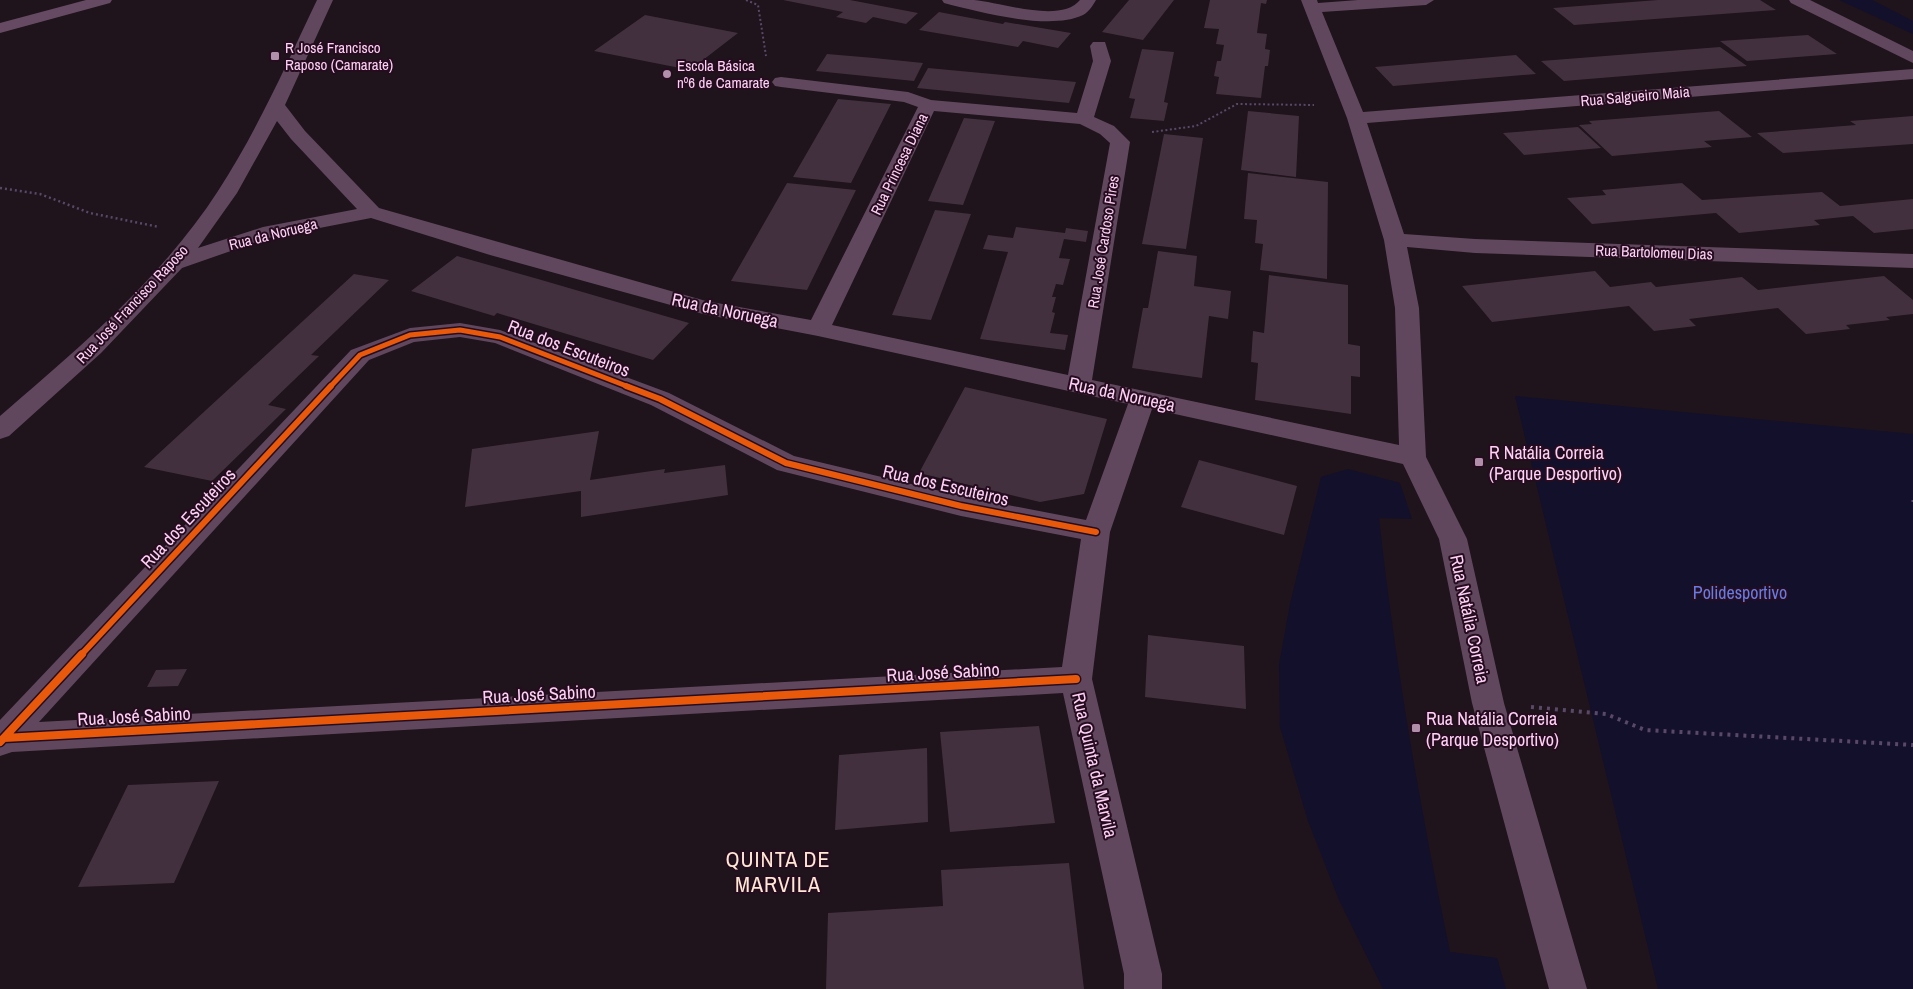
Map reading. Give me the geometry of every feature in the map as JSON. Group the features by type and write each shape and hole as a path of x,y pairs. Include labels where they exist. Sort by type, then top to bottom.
{"street":[{"path":"0,28 104,0"},
{"name":"Rua José Francisco Raposo","path":"0,430 94,348 175,262 227,193 275,105 325,0"},
{"path":"950,0 1044,16 1061,16 1079,11 1088,0"},
{"path":"1413,457 1407,308 1395,240 1353,112 1311,4 1426,0"},
{"path":"1797,0 1913,58"},
{"path":"1084,119 1102,62 1099,46"},
{"name":"Rua Salgueiro Maia","path":"1353,112 1913,74"},
{"name":"Rua Princesa Diana","path":"781,82 908,96 928,105 818,329"},
{"name":"Rua da Noruega","path":"275,105 298,135 372,212"},
{"path":"928,105 1084,119 1107,130 1114,136"},
{"name":"Rua José Cardoso Pires","path":"1079,384 1120,142 1114,136"},
{"name":"Rua da Noruega","path":"175,262 263,233 372,212 703,308 818,329 1413,457"},
{"name":"Rua Bartolomeu Dias","path":"1395,240 1475,246 1913,261"},
{"name":"Rua dos Escuteiros","path":"2,740 360,355 410,335 460,330 500,337 660,399 786,463 962,506 1096,532"},
{"name":"Rua Quinta da Marvila","path":"1143,398 1096,532 1076,679 1143,974 1143,989"},
{"name":"Rua Natália Correia","path":"1413,457 1453,540 1488,703 1568,989"},
{"name":"Rua José Sabino","path":"2,740 1076,679"}],"path":[{"path":"746,0 758,6 770,78 781,82"},
{"path":"1114,136 1196,126 1237,104 1353,112"},
{"path":"0,188 40,194 90,212 195,235"},
{"path":"1488,703 1606,714 1645,730 1913,745"}],"green space":[{"path":"1839,0 1872,0 1913,21 1913,34"},
{"name":"Polidesportivo","path":"1515,396 1913,434 1913,989 1658,989"},
{"path":"1348,469 1400,483 1412,519 1379,518 1401,682 1439,898 1450,952 1497,958 1506,989 1383,989 1339,900 1308,821 1280,727 1279,665 1290,604 1321,477"}],"building":[{"path":"783,0 850,0 918,13 906,24 873,17 866,23 836,17 843,12"},
{"path":"1129,0 1174,0 1143,40 1102,32"},
{"path":"1210,0 1267,0 1266,4 1261,3 1257,33 1267,34 1265,49 1270,50 1268,66 1265,66 1261,98 1216,94 1219,77 1214,76 1217,61 1221,61 1224,45 1216,44 1219,29 1204,28"},
{"path":"1658,0 1760,0 1776,10 1574,25 1553,8"},
{"path":"939,12 1003,24 1005,22 1071,33 1058,48 1023,41 1018,47 919,30"},
{"path":"645,15 738,33 690,70 594,51"},
{"path":"1808,35 1837,54 1747,61 1720,41"},
{"path":"1720,47 1747,66 1564,81 1541,61"},
{"path":"1142,49 1174,52 1164,102 1168,103 1164,121 1130,118 1135,99 1129,98"},
{"path":"827,54 923,63 914,81 816,71"},
{"path":"1516,55 1536,74 1393,86 1375,67"},
{"path":"928,68 1076,82 1069,103 917,88"},
{"path":"838,99 891,104 851,183 793,177"},
{"path":"1248,111 1299,116 1296,177 1241,170"},
{"path":"1719,111 1752,137 1704,141 1712,147 1612,156 1579,125 1592,124 1589,121"},
{"path":"1913,116 1913,144 1783,153 1757,133 1856,125 1850,121"},
{"path":"964,118 995,121 963,205 928,201"},
{"path":"1578,127 1601,148 1524,155 1503,133"},
{"path":"1164,134 1203,138 1186,249 1142,244"},
{"path":"1248,173 1328,182 1327,279 1260,270 1263,244 1255,243 1257,220 1244,219"},
{"path":"787,183 856,190 807,290 731,281"},
{"path":"1682,183 1702,200 1822,192 1840,206 1913,199 1913,229 1874,233 1853,216 1814,220 1820,225 1739,233 1716,213 1592,224 1567,198 1606,195 1602,190"},
{"path":"935,210 971,214 931,320 892,315"},
{"path":"1016,227 1065,233 1066,228 1088,231 1086,242 1064,239 1059,258 1070,259 1063,285 1056,284 1052,297 1056,297 1052,312 1055,313 1050,333 1068,335 1065,350 980,339 1008,252 983,249 988,235 1013,238"},
{"path":"1158,251 1197,256 1194,286 1231,291 1228,319 1209,316 1202,378 1132,368 1143,308 1148,308"},
{"path":"457,256 689,323 653,360 497,313 494,316 411,291"},
{"path":"1595,271 1610,287 1651,282 1656,287 1742,277 1758,290 1884,276 1913,300 1913,314 1886,317 1890,320 1846,325 1850,329 1806,334 1778,308 1689,319 1696,326 1654,331 1629,306 1492,322 1462,286"},
{"path":"354,274 389,280 311,355 319,356 268,405 286,409 212,481 144,467"},
{"path":"1269,275 1348,285 1348,344 1360,346 1360,377 1351,376 1351,414 1255,400 1258,363 1251,362 1253,331 1264,333"},
{"path":"965,387 1107,419 1084,494 1040,502 919,473"},
{"path":"599,431 590,480 665,469 664,473 725,465 728,495 581,517 581,491 465,507 472,449"},
{"path":"1199,460 1297,486 1284,535 1181,507"},
{"path":"1148,635 1244,646 1246,709 1145,697"},
{"path":"187,669 178,686 147,687 156,670"},
{"path":"1039,726 1055,823 950,832 940,732"},
{"path":"927,748 928,822 835,830 839,755"},
{"path":"219,781 174,883 78,887 128,785"},
{"path":"1069,863 1084,989 826,989 828,913 943,906 941,870"}],"cycle path":[{"path":"0,742 360,355 410,335 460,330 500,337 660,399 786,463 961,506 1096,532"},
{"path":"4,738 1076,679"}],"place":[{"name":"R José Francisco Raposo (Camarate)","path":"275,56"},
{"name":"Escola Básica nº6 de Camarate","path":"667,74"},
{"name":"R Natália Correia (Parque Desportivo)","path":"1479,462"},
{"name":"Rua Natália Correia (Parque Desportivo)","path":"1416,728"}],"district":[{"name":"QUINTA DE MARVILA","path":"778,872"}]}
